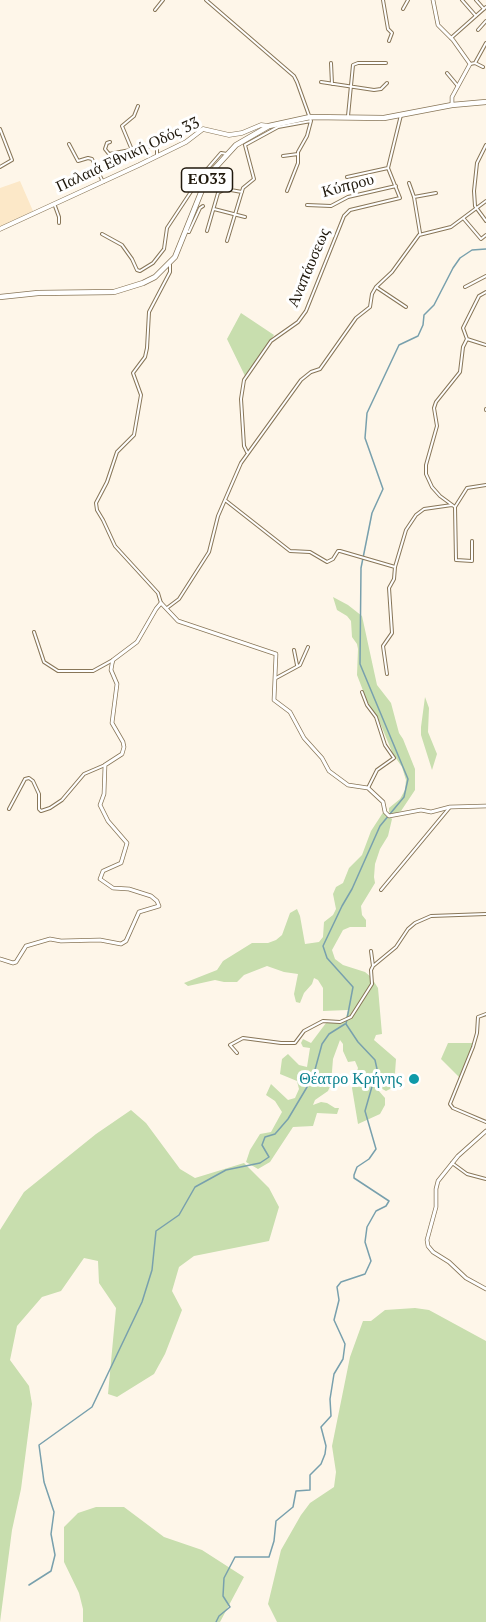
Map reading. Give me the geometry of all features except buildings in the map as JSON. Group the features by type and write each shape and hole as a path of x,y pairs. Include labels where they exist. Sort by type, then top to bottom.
{"main road":[{"name":"ΕΟ33","path":"0,297 38,292 114,292 155,277 170,264 206,181 226,154 245,139 269,126 348,116 384,118 452,105 486,102"},
{"name":"Παλαιά Εθνική Οδός 33","path":"0,229 186,142 203,129 229,135 242,133 261,125 269,126"}],"street":[{"path":"155,10 163,0"},
{"path":"206,0 294,76 311,119 287,191"},
{"path":"383,0 388,29 392,33 389,41"},
{"path":"403,9 408,0"},
{"path":"433,0 437,24 473,63 483,66"},
{"path":"462,0 476,16"},
{"path":"452,38 485,8 477,0"},
{"path":"478,30 486,21"},
{"path":"452,105 452,97 457,85 486,43"},
{"path":"331,63 332,84"},
{"path":"348,116 353,65 386,63"},
{"path":"447,73 457,85"},
{"path":"321,82 374,90 387,83"},
{"path":"132,150 122,126 134,116 138,106"},
{"path":"396,186 388,168 401,115"},
{"path":"227,241 242,192 245,186 254,179 245,145 278,127 311,119"},
{"path":"0,129 12,160 0,167"},
{"path":"110,142 107,143 105,149 109,153 154,146 157,148 157,155"},
{"path":"69,144 78,161 92,159 103,182"},
{"path":"486,145 476,169 474,191 477,209 486,221"},
{"path":"102,234 122,245 137,270 140,271 153,263 164,249 167,228 202,175 221,153 226,154"},
{"path":"283,156 298,154"},
{"path":"347,177 388,168"},
{"path":"167,608 179,599 209,552 214,529 225,500 248,452 301,380 311,372 320,369 356,318 370,307 372,294 376,287 392,272 420,233 414,197 409,183"},
{"name":"Κύπρου","path":"307,205 331,206 348,197 396,186"},
{"name":"Αναπάυσεως","path":"248,452 244,446 241,404 243,380 270,343 298,322 306,311 344,216 350,210 398,200 400,196 396,186"},
{"path":"207,231 218,193 225,189 242,192"},
{"path":"414,197 436,193"},
{"path":"420,233 442,230 464,219 486,201"},
{"path":"54,203 59,223"},
{"path":"186,231 189,232 203,206"},
{"path":"214,209 245,218"},
{"path":"464,219 481,239 486,235"},
{"path":"170,264 170,272 149,312 145,357 133,373 141,395 134,435 117,452 107,482 96,503 97,510 115,546 158,593 161,603 177,621 274,653 277,657 274,700 290,712 304,738 322,758 329,771 348,785 368,788 383,802 388,815 421,810 431,812 450,807 486,806"},
{"path":"465,287 486,276"},
{"path":"376,287 406,307"},
{"path":"454,506 432,487 426,472 437,426 434,408 435,402 460,372 463,347 467,339 463,328 479,296 486,292"},
{"path":"467,339 486,345"},
{"path":"472,541 472,561 456,560 454,506 467,488 486,485"},
{"path":"225,500 290,550 310,552 327,562 340,551 395,567"},
{"path":"387,674 383,646 392,633 389,588 394,579 395,567 407,527 416,515 426,508 454,506"},
{"path":"34,632 44,662 58,671 93,670 113,660 137,642 161,603"},
{"path":"276,678 303,662 308,647"},
{"path":"294,650 297,667"},
{"path":"9,809 25,779 29,778 33,781 39,794 41,811 62,800 84,774 105,765 122,754 123,742 112,723 117,684 111,670 113,660"},
{"path":"362,693 376,717 385,745 394,758 377,770 368,788"},
{"path":"0,959 16,962 26,945 50,939 62,941 100,939 121,944 126,941 138,912 159,906 159,903 151,896 129,889 113,888 100,879 104,871 121,863 127,846 125,840 114,830 100,805 104,794 105,765"},
{"path":"381,890 450,807"},
{"path":"373,966 396,947 410,926 421,920 438,916 486,914"},
{"path":"237,1053 230,1045 243,1038 295,1043 304,1031 323,1021 340,1022 351,1017 372,984 371,951"},
{"path":"486,1014 478,1017 473,1047 450,1101 453,1108 486,1122"},
{"path":"486,1131 458,1156 438,1181 437,1202 427,1240 433,1252 449,1262 466,1278 486,1289"},
{"path":"452,1163 467,1174 486,1179"}],"shaded area":[{"path":"20,181 33,211 0,227 0,188"}],"green space":[{"path":"241,313 274,335 245,376 227,339"},
{"path":"333,597 362,616 377,685 391,703 399,733 415,769 415,790 401,811 393,814 389,812 389,808 400,799 405,790 406,780 402,767 393,754 380,723 367,701 357,675 358,649 352,637 351,621 337,610"},
{"path":"425,697 429,708 428,732 437,754 432,770 421,735"},
{"path":"384,811 392,819 388,836 375,864 375,883 361,906 366,927 350,927 343,930 332,950 335,959 343,965 365,972 378,988 382,1034 376,1035 374,1040 396,1059 394,1087 386,1091 379,1087 378,1090 385,1098 385,1105 380,1114 358,1124 352,1088 358,1068 355,1061 348,1062 340,1040 333,1059 331,1084 328,1091 315,1100 313,1105 321,1102 327,1103 339,1108 337,1114 317,1113 313,1126 293,1127 270,1162 258,1169 246,1162 250,1150 260,1134 271,1132 282,1112 275,1101 266,1095 271,1084 288,1100 295,1098 299,1089 297,1081 280,1074 282,1059 288,1054 299,1065 307,1067 310,1048 303,1047 301,1043 303,1039 311,1043 326,1023 345,1021 348,1010 323,1011 323,988 314,978 300,1003 296,1002 294,994 298,974 267,966 244,975 237,982 215,980 188,986 184,983 217,970 223,961 252,943 268,943 276,940 282,935 290,913 297,909 305,944 319,942 323,937 324,922 333,915 336,909 333,894 336,887 343,883 349,868 362,855 371,831"},
{"path":"448,1043 474,1043 459,1077 441,1059"},
{"path":"131,1110 146,1123 180,1169 195,1178 244,1163 269,1188 279,1207 269,1241 194,1256 179,1267 172,1291 182,1310 165,1354 154,1374 117,1397 108,1394 116,1308 99,1283 98,1261 84,1258 61,1291 42,1297 17,1326 10,1360 29,1386 32,1404 0,1622 0,1230 24,1192 96,1134"},
{"path":"415,1308 429,1310 486,1341 486,1622 277,1622 268,1604 281,1550 310,1503 334,1487 336,1472 332,1446 350,1357 363,1321 371,1321 385,1310"},
{"path":"96,1507 124,1507 164,1537 202,1550 244,1577 220,1622 83,1622 79,1593 64,1562 64,1527 78,1513"}],"waterway":[{"path":"216,1622 219,1616 230,1607 223,1596 224,1578 235,1557 269,1557 274,1541 276,1521 293,1507 296,1491 310,1490 310,1475 321,1464 326,1446 321,1427 331,1416 330,1399 334,1374 343,1359 345,1344 334,1320 339,1300 337,1287 341,1282 365,1274 371,1261 365,1242 367,1227 376,1211 386,1206 389,1201 354,1178 357,1167 369,1159 376,1149 365,1111 377,1069 375,1060 358,1042 346,1024 353,987 327,958 323,946 380,826 404,797 408,779 360,664 361,568 372,513 383,489 365,438 367,413 399,345 418,336 424,315 434,305 460,258 472,250 486,249"},
{"path":"29,1585 51,1571 55,1555 51,1534 54,1512 44,1482 39,1445 92,1407 142,1302 152,1270 156,1231 179,1215 195,1187 226,1170 260,1163 269,1157 262,1145 265,1137 275,1134 288,1119 313,1077 322,1044 329,1034 345,1024"}],"place":[{"name":"Θέατρο Κρήνης","path":"414,1079"}]}
